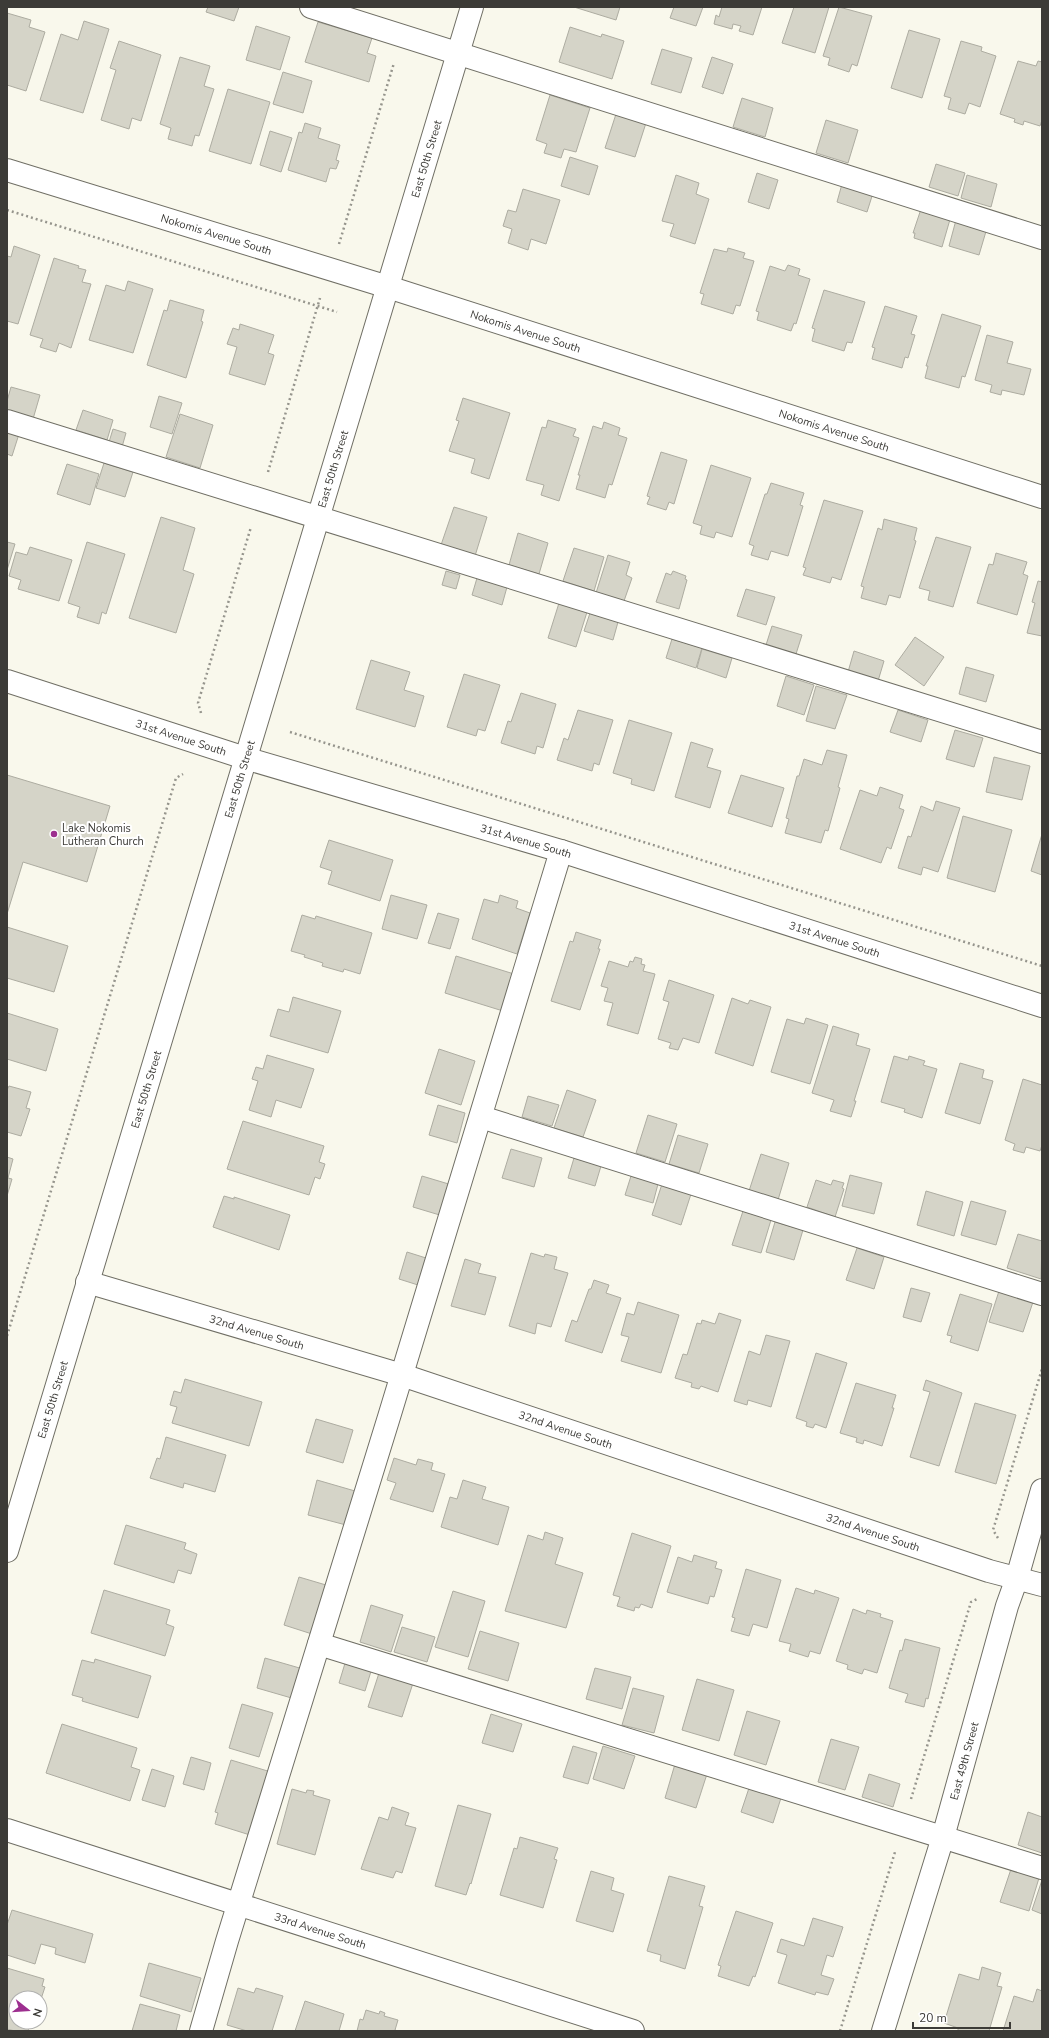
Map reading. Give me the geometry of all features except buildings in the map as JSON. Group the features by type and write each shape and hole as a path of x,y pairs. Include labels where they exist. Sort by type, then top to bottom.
{"street":[{"path":"311,7 1042,238"},
{"name":"East 50th Street","path":"7,1551 317,517 472,7"},
{"name":"Nokomis Avenue South","path":"7,170 388,287 1042,497"},
{"path":"7,421 1042,742"},
{"name":"31st Avenue South","path":"7,681 245,758 561,851 1042,1006"},
{"path":"201,2031 238,1905 402,1375 561,851"},
{"path":"481,1117 1042,1294"},
{"name":"32nd Avenue South","path":"87,1282 402,1375 1042,1585"},
{"name":"East 49th Street","path":"883,2031 943,1837 1007,1606 1017,1578 1042,1490"},
{"path":"319,1644 1042,1868"},
{"name":"33rd Avenue South","path":"7,1830 632,2031"}],"path":[{"path":"337,251 402,35"},
{"path":"7,210 336,312"},
{"path":"290,732 1042,966"},
{"path":"7,1336 176,778 183,774"},
{"path":"998,1538 993,1530 1042,1369"}],"place":[{"name":"Lake Nokomis Lutheran Church","path":"54,834"}]}
